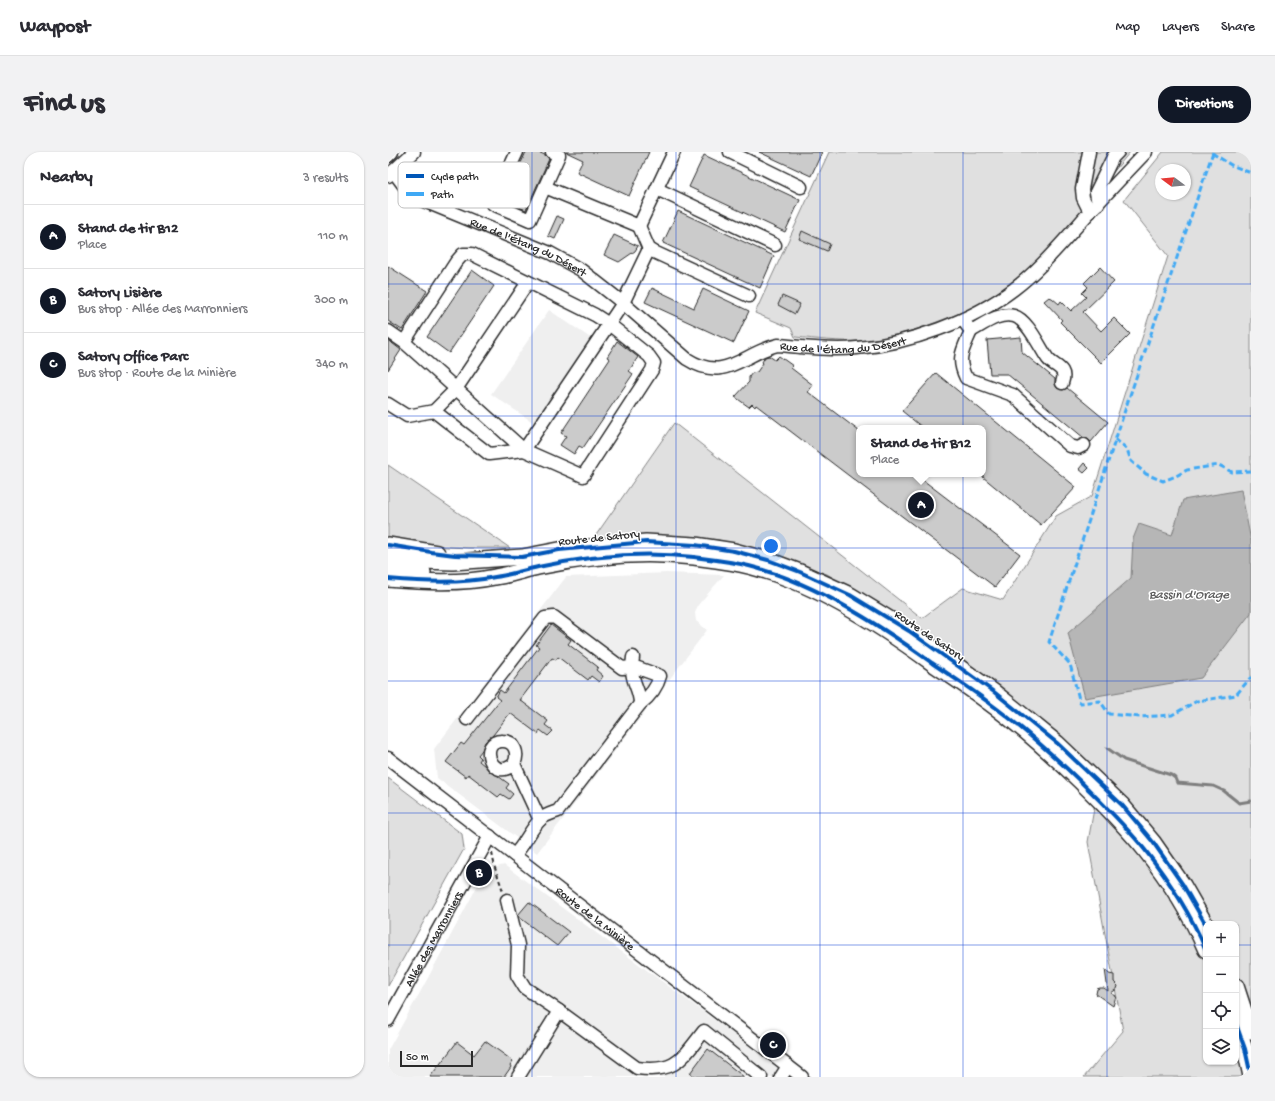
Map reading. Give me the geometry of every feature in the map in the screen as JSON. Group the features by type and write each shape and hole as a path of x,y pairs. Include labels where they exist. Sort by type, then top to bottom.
{"main road":[{"name":"Route de Satory","path":"522,556 559,550 646,542 694,545 734,551 768,560 800,572 850,595 909,631 994,692 1057,744 1122,805 1153,842 1183,885 1204,921"},
{"path":"388,544 455,555 522,556"},
{"name":"Route de Satory","path":"540,567 600,557 645,554 693,557 731,562 766,570 797,582 844,606 904,642 989,703 1049,752 1114,815 1145,850 1175,892 1203,944"},
{"path":"388,557 421,561 453,562 522,556"},
{"path":"388,568 433,573 494,571 540,567"},
{"path":"388,580 419,582 461,581 494,578 540,567"},
{"path":"1238,993 1251,1032"},
{"path":"1238,1029 1251,1076"}],"street":[{"path":"388,156 392,152"},
{"path":"404,162 414,152"},
{"path":"512,162 517,152"},
{"path":"502,208 530,220 559,155 552,152"},
{"path":"639,226 674,152"},
{"path":"730,152 802,186"},
{"path":"1089,152 1082,189 1083,198 1094,208"},
{"path":"1094,208 1096,192 1113,157 1118,152"},
{"name":"Rue de l'Étang du Désert","path":"443,208 550,253 581,270 623,303 687,360 697,366 709,369 722,369 733,366 766,348 778,345 855,349 877,346 923,334 963,320 990,305 1014,289 1042,264 1146,152"},
{"path":"545,187 639,226 649,249 749,296"},
{"path":"657,189 775,245"},
{"path":"434,411 489,454 524,450 623,303 649,249"},
{"path":"388,331 404,342 524,450 583,476 652,370 654,363 649,356 609,324 595,315 472,254 463,254 456,262 404,342"},
{"path":"388,404 407,416 434,411 456,389 528,282"},
{"path":"1062,383 1064,377 1062,370 1049,361 1023,322 1015,317 1006,315 971,331 961,356 961,367 966,378 1013,395 1070,446 1078,448 1084,445"},
{"path":"963,320 971,331"},
{"path":"466,719 545,618 554,617 622,668 632,662"},
{"path":"514,855 542,818 558,811 640,704 649,697 659,682 660,676 638,668 632,662"},
{"path":"632,662 632,676 640,695 640,704"},
{"name":"Route de la Minière","path":"388,758 802,1077"},
{"path":"514,764 540,820"},
{"name":"Allée des Marronniers","path":"388,1020 490,836"},
{"path":"507,900 518,945 517,975 525,988 637,1068 652,1070 673,1066 686,1054 704,1032 761,1077"},
{"path":"518,1077 559,1012"},
{"path":"780,1077 788,1066"}],"path":[{"path":"495,868 507,900"}],"shaded area":[{"path":"829,152 1130,152 1062,234 1024,272 1003,288 969,309 929,325 887,337 853,341 795,337 791,328 755,313"},
{"path":"1163,152 1251,152 1251,1077 1084,1077 1123,1031 1088,842 1099,781 1027,714 963,659 827,574 719,540 652,535 594,538 674,423 922,618 963,588 1003,600 1056,516 1092,496 1168,256 1124,200"},
{"path":"549,310 592,339 534,423 491,394"},
{"path":"388,465 510,548 426,546 388,538"},
{"path":"667,573 724,575 698,605 695,613 696,621 707,630 537,853 437,778 434,749 566,577"},
{"path":"388,778 462,834 464,849 388,986"},
{"path":"504,865 792,1077 388,1077 388,1050 486,870"}],"water":[{"name":"Bassin d'Orage","path":"1241,490 1251,541 1251,613 1201,678 1085,698 1068,633 1131,578 1133,539 1139,524 1172,535 1183,500"}],"building":[{"path":"526,152 538,152 545,155 549,159 530,201 530,162 521,162"},
{"path":"566,152 649,152 629,196 577,172 583,160"},
{"path":"759,152 822,152 811,176"},
{"path":"704,155 800,200 785,232 689,187"},
{"path":"678,211 774,256 760,288 663,243"},
{"path":"557,216 564,219 555,239 548,236"},
{"path":"802,231 830,244 827,251 799,239"},
{"path":"614,235 638,246 635,251 619,262 604,255"},
{"path":"388,266 427,291 402,330 388,321"},
{"path":"1100,267 1114,282 1083,312 1101,331 1114,318 1130,334 1101,363 1060,322 1062,320 1044,301 1049,297 1059,304 1061,301 1071,311 1086,297 1082,293 1088,287 1084,283"},
{"path":"472,270 494,286 449,353 427,337"},
{"path":"652,288 694,308 703,289 749,311 734,343 645,302"},
{"path":"782,296 800,304 795,314 778,305"},
{"path":"1021,337 1022,352 1055,379 1057,388 1063,390 1067,388 1108,422 1091,442 1084,438 1007,374 990,374 987,340"},
{"path":"388,340 401,350 388,370"},
{"path":"617,341 638,357 629,371 633,374 583,448 579,446 574,454 560,445 566,436 561,433 610,359 607,357"},
{"path":"769,356 775,360 779,356 793,366 791,368 813,385 808,392 856,429 856,477 919,477 1020,554 995,587 756,405 755,407 752,404 749,407 735,397 749,382 749,377 752,373 757,372 765,357"},
{"path":"936,373 1076,487 1041,525 983,477 986,477 986,425 919,425 902,411"},
{"path":"1084,463 1089,468 1084,473 1079,469"},
{"path":"551,625 571,640 568,644 598,667 596,670 603,676 599,682 591,676 588,680 558,657 556,660 552,658 520,700 548,721 545,725 553,731 548,736 540,730 538,734 510,713 493,735 485,742 478,755 481,758 479,761 490,772 509,784 506,788 513,794 509,799 501,794 498,797 468,774 466,777 446,762 461,743 464,745 500,700 496,697 500,690 504,693 539,647 536,645"},
{"path":"529,902 569,932 557,946 519,917 518,915"},
{"path":"1105,969 1109,974 1114,975 1114,982 1118,986 1117,989 1111,993 1116,996 1113,1006 1096,994 1097,989 1100,988 1104,988 1108,991"},
{"path":"485,1041 513,1061 504,1077 430,1077 457,1042 474,1055"},
{"path":"708,1049 744,1077 695,1077 690,1073"}],"waterway":[{"path":"1107,748 1124,760 1171,775 1175,778 1177,783 1213,786 1224,791 1239,803 1251,801"}],"marked path":[{"path":"1213,152 1127,404 1049,642 1070,664 1080,703 1100,701 1109,714 1140,717 1172,715 1197,701 1236,695 1251,677"},
{"path":"1212,153 1231,165 1251,173"},
{"path":"1115,439 1127,449 1131,461 1146,474 1163,481 1187,470 1219,465 1232,472 1251,471"}],"cycle path":[{"path":"388,545 455,555 522,557 559,550 646,542 695,545 734,551 768,560 800,572 850,595 909,631 994,692 1057,743 1122,805 1153,842 1183,885 1204,921"},
{"path":"388,579 428,582 469,581 501,576 557,563 596,557 655,554 694,557 739,564 788,578 831,598 894,636 981,697 1036,740 1114,815 1145,850 1178,898 1203,944"},
{"path":"1238,1029 1245,1049 1251,1076"}],"place":[{"name":"Stand de tir B12","path":"921,505"},
{"name":"Satory Lisière","path":"479,873"},
{"name":"Satory Office Parc","path":"773,1045"}]}
